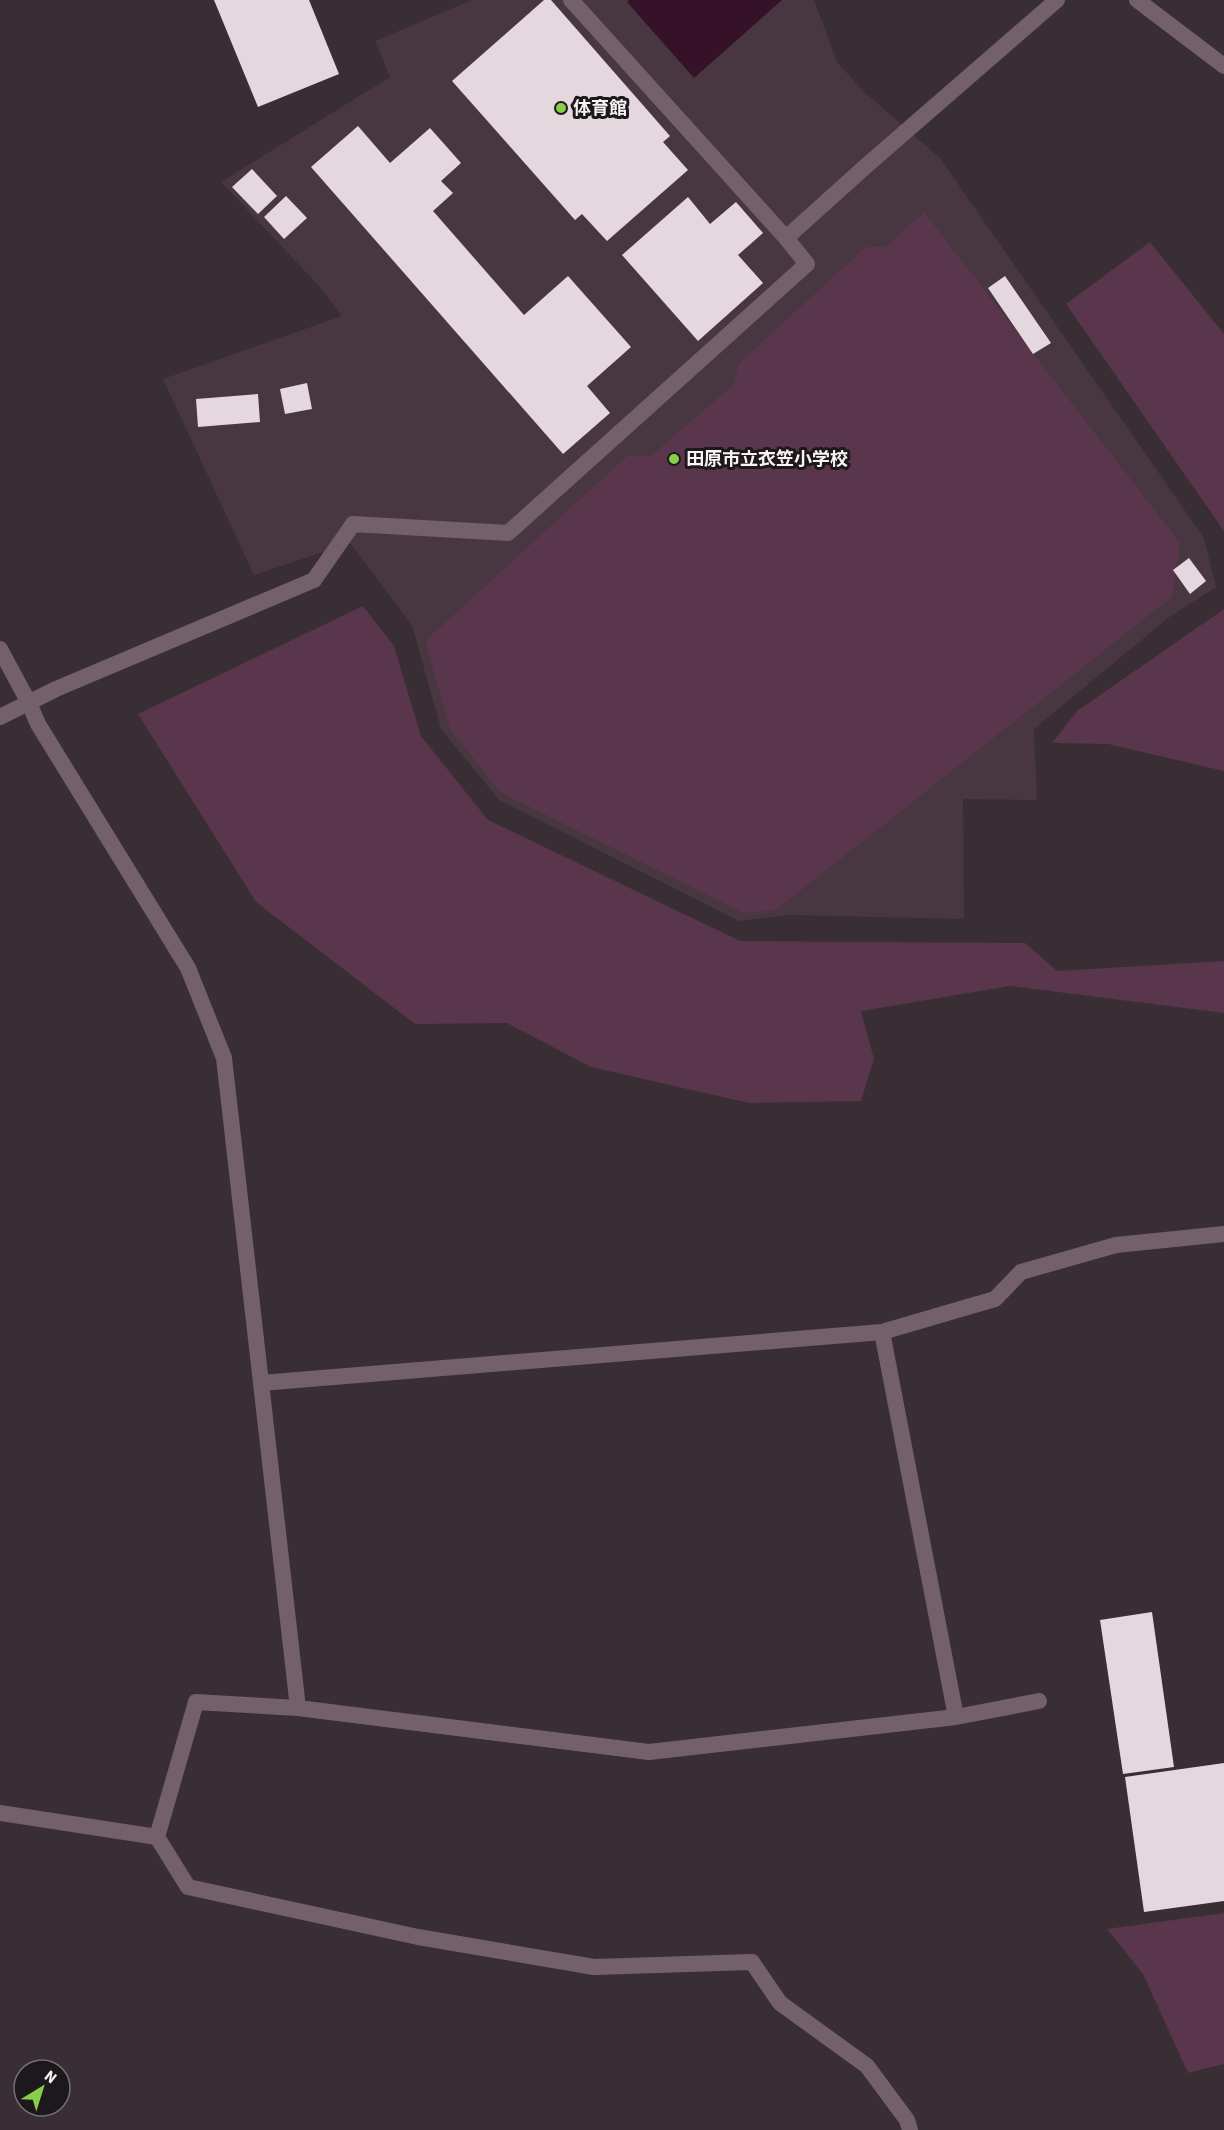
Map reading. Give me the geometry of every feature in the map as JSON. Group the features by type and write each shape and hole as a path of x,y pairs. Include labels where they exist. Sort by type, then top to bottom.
{"street":[{"path":"0,717 56,689 314,580 353,524 508,533 807,264 571,0"},
{"path":"786,238 1057,0"},
{"path":"1137,0 1224,66"},
{"path":"0,649 38,724 188,968 224,1058 298,1708"},
{"path":"261,1383 882,1332 995,1299 1021,1272 1116,1245 1224,1234"},
{"path":"882,1332 956,1717"},
{"path":"910,2130 907,2120 867,2066 780,2003 752,1962 594,1967 418,1937 188,1887 157,1837 196,1702 298,1708 649,1752 956,1717 1039,1701"},
{"path":"0,1813 157,1837"}],"shaded area":[{"name":"田原市立衣笠小学校","path":"472,0 814,0 837,62 863,91 940,158 1204,538 1216,587 1168,618 1034,729 1037,800 963,799 964,919 789,915 739,921 499,800 441,729 412,625 350,543 254,575 163,379 342,316 320,287 221,182 390,77 375,41"},
{"path":"629,0 782,0 694,78 627,2"},
{"path":"924,212 1180,543 1172,597 776,910 744,913 500,792 450,729 425,641 627,456 651,456 734,384 739,363 866,247 885,247"},
{"path":"1150,242 1224,334 1224,531 1066,304"},
{"path":"363,606 394,646 421,736 488,820 740,941 1025,943 1057,971 1224,961 1224,1013 1010,986 861,1011 874,1059 861,1101 749,1103 591,1067 507,1023 415,1024 256,902 138,714"},
{"path":"1224,609 1224,771 1108,744 1052,743 1077,711"},
{"path":"1224,1913 1224,2064 1188,2073 1143,1974 1107,1929"}],"building":[{"path":"214,0 309,0 339,74 258,107"},
{"name":"体育館","path":"544,0 551,0 670,136 663,142 688,170 607,241 582,214 575,220 452,81"},
{"path":"358,126 390,163 430,128 461,163 441,181 453,193 433,211 524,315 568,276 631,347 587,386 610,413 563,454 311,167"},
{"path":"252,169 277,196 258,214 232,187"},
{"path":"286,196 307,218 284,239 264,217"},
{"path":"688,197 710,224 736,202 763,233 738,255 763,283 698,341 622,255"},
{"path":"1005,276 1051,343 1033,354 988,288"},
{"path":"307,383 312,409 285,414 280,389"},
{"path":"258,394 260,422 198,427 196,399"},
{"path":"1189,558 1206,581 1190,594 1173,570"},
{"path":"1152,1612 1174,1767 1123,1774 1100,1620"},
{"path":"1224,1763 1224,1901 1144,1912 1125,1777"}],"place":[{"name":"体育館","path":"561,108"},
{"name":"田原市立衣笠小学校","path":"674,459"}]}
